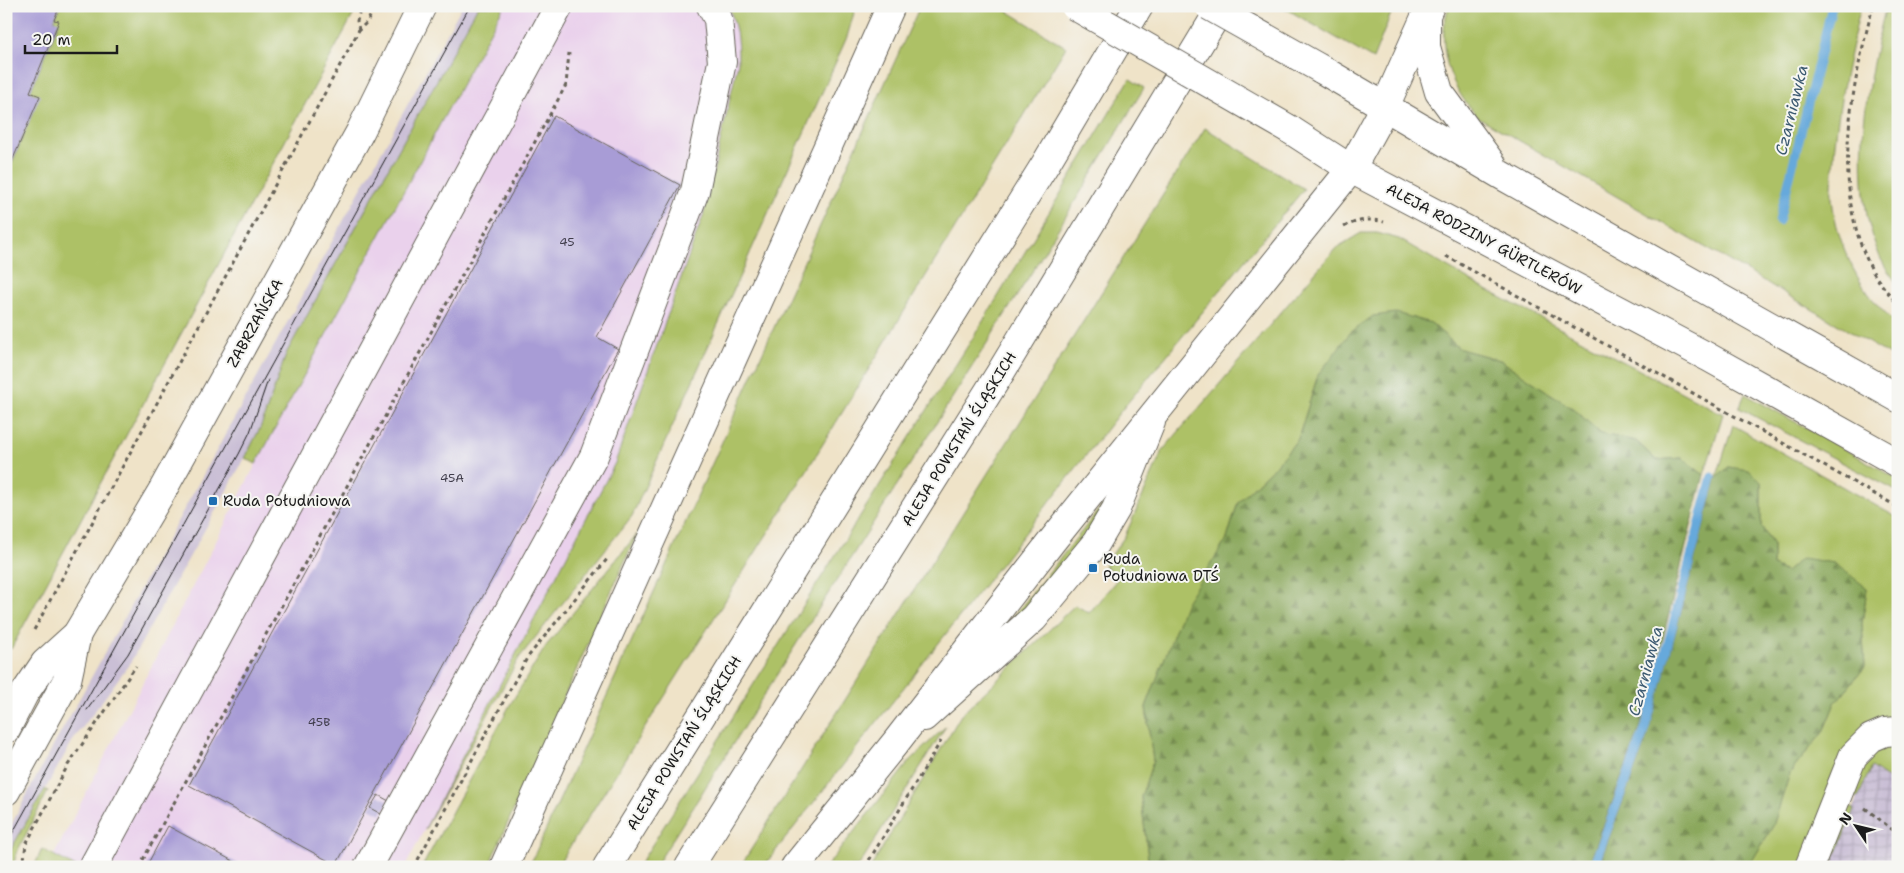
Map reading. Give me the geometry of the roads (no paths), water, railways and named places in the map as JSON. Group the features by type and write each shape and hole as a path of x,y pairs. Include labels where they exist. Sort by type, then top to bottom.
{"main road":[{"name":"ZABRZAŃSKA","path":"6,729 12,687 45,664 77,634 162,491 337,174 422,6"},
{"path":"368,867 594,456 695,191 722,62 718,19 711,6"},
{"path":"875,37 880,6"},
{"path":"504,867 875,37 891,6"},
{"name":"ALEJA RODZINY GÜRTLERÓW","path":"1075,6 1289,129 1351,169 1708,357 1898,463"},
{"name":"ALEJA POWSTAŃ ŚLĄSKICH","path":"606,867 1041,171 1139,6"},
{"path":"1209,6 1321,69 1501,175 1898,398"},
{"name":"ALEJA POWSTAŃ ŚLĄSKICH","path":"689,867 1000,375 1222,6"},
{"path":"93,867 556,12"},
{"path":"796,867 1052,541 1351,169 1385,107 1428,12"},
{"path":"1428,12 1426,47 1439,92 1501,175"},
{"name":"ZABRZAŃSKA","path":"6,791 67,680 77,634"},
{"path":"1809,867 1853,756 1871,738 1884,732 1898,731"}],"waterway":[{"name":"Czarniawka","path":"1779,221 1832,6"},
{"name":"Czarniawka","path":"1593,867 1645,730 1712,477"}],"tram line":[{"path":"6,845 470,6"},
{"path":"87,710 128,654 239,454 250,432 268,380"}],"place":[{"name":"Ruda Południowa","path":"213,501"},
{"name":"Ruda Południowa DTŚ","path":"1093,568"}]}
